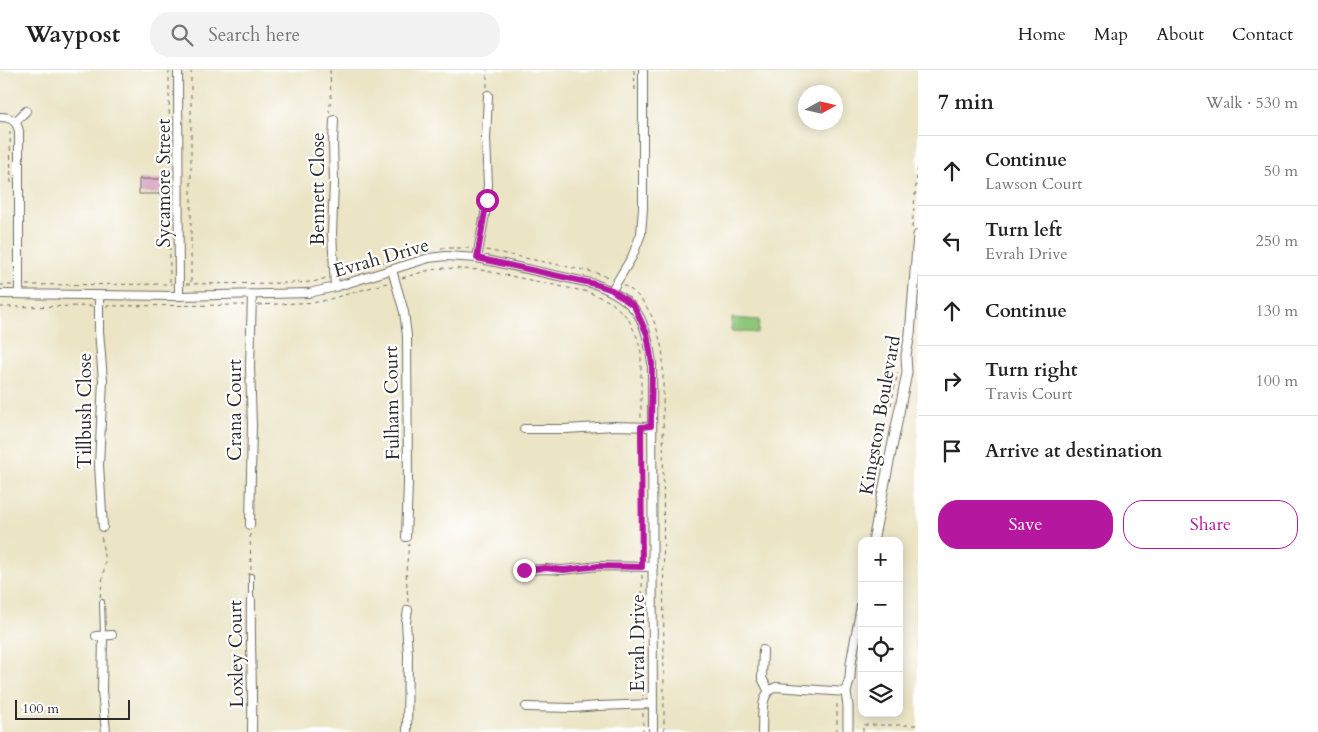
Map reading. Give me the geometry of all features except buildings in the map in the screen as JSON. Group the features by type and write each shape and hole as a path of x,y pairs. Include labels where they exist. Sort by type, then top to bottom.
{"street":[{"name":"Sycamore Street","path":"178,70 179,296"},
{"path":"612,290 632,257 641,234 643,208 643,70"},
{"path":"477,258 488,185 486,139 488,95"},
{"path":"16,121 26,111"},
{"path":"0,117 16,121"},
{"name":"Bennett Close","path":"334,120 332,233 335,287"},
{"path":"16,121 20,140 19,294"},
{"name":"Kingston Boulevard","path":"874,537 907,373 906,355 910,334 915,232"},
{"name":"Evrah Drive","path":"0,294 179,296 309,293 437,257 460,256 595,284 612,290 634,306 647,334 652,363 653,732"},
{"name":"Fulham Court","path":"392,270 404,312 407,336 408,484 406,537"},
{"name":"Tillbush Close","path":"99,295 99,331 103,380 99,465 103,527"},
{"name":"Crana Court","path":"250,526 252,295"},
{"path":"524,429 651,426"},
{"path":"524,570 545,568 564,570 599,566 652,567"},
{"name":"Loxley Court","path":"251,601 252,732"},
{"path":"407,732 408,655 406,622 408,610"},
{"path":"848,732 846,692 858,624"},
{"path":"104,636 102,691 106,732"},
{"path":"763,650 762,678 768,690"},
{"path":"762,732 766,693 776,686 846,692"},
{"path":"526,707 573,708 653,704"}],"lane":[{"name":"Loxley Court","path":"251,576 251,601"},
{"path":"102,602 104,636"}],"path":[{"path":"169,70 170,284"},
{"path":"191,70 191,284"},
{"path":"330,70 331,99 329,110 334,120"},
{"path":"487,70 488,95"},
{"path":"634,70 635,98"},
{"path":"915,232 918,164"},
{"path":"436,249 451,247 478,249 610,277 632,289 647,307 656,325 661,340 663,356 664,732"},
{"path":"0,285 293,284 313,282 429,250"},
{"path":"0,307 292,305 319,302 426,271 460,268 481,270 588,292 610,302 628,318 637,337 640,352 643,732"},
{"path":"891,405 898,368"},
{"path":"250,526 251,576"},
{"path":"102,602 100,595 105,563 100,537 103,527"},
{"path":"406,537 410,546 406,571 408,610"},
{"path":"863,732 863,725 918,725"}],"green space":[{"path":"732,318 759,320 758,333 731,331"}],"route":[{"path":"487,200 477,258 595,284 612,290 634,306 647,334 652,363 651,426 641,427 642,567 599,566 564,570 545,568 524,570"}]}
